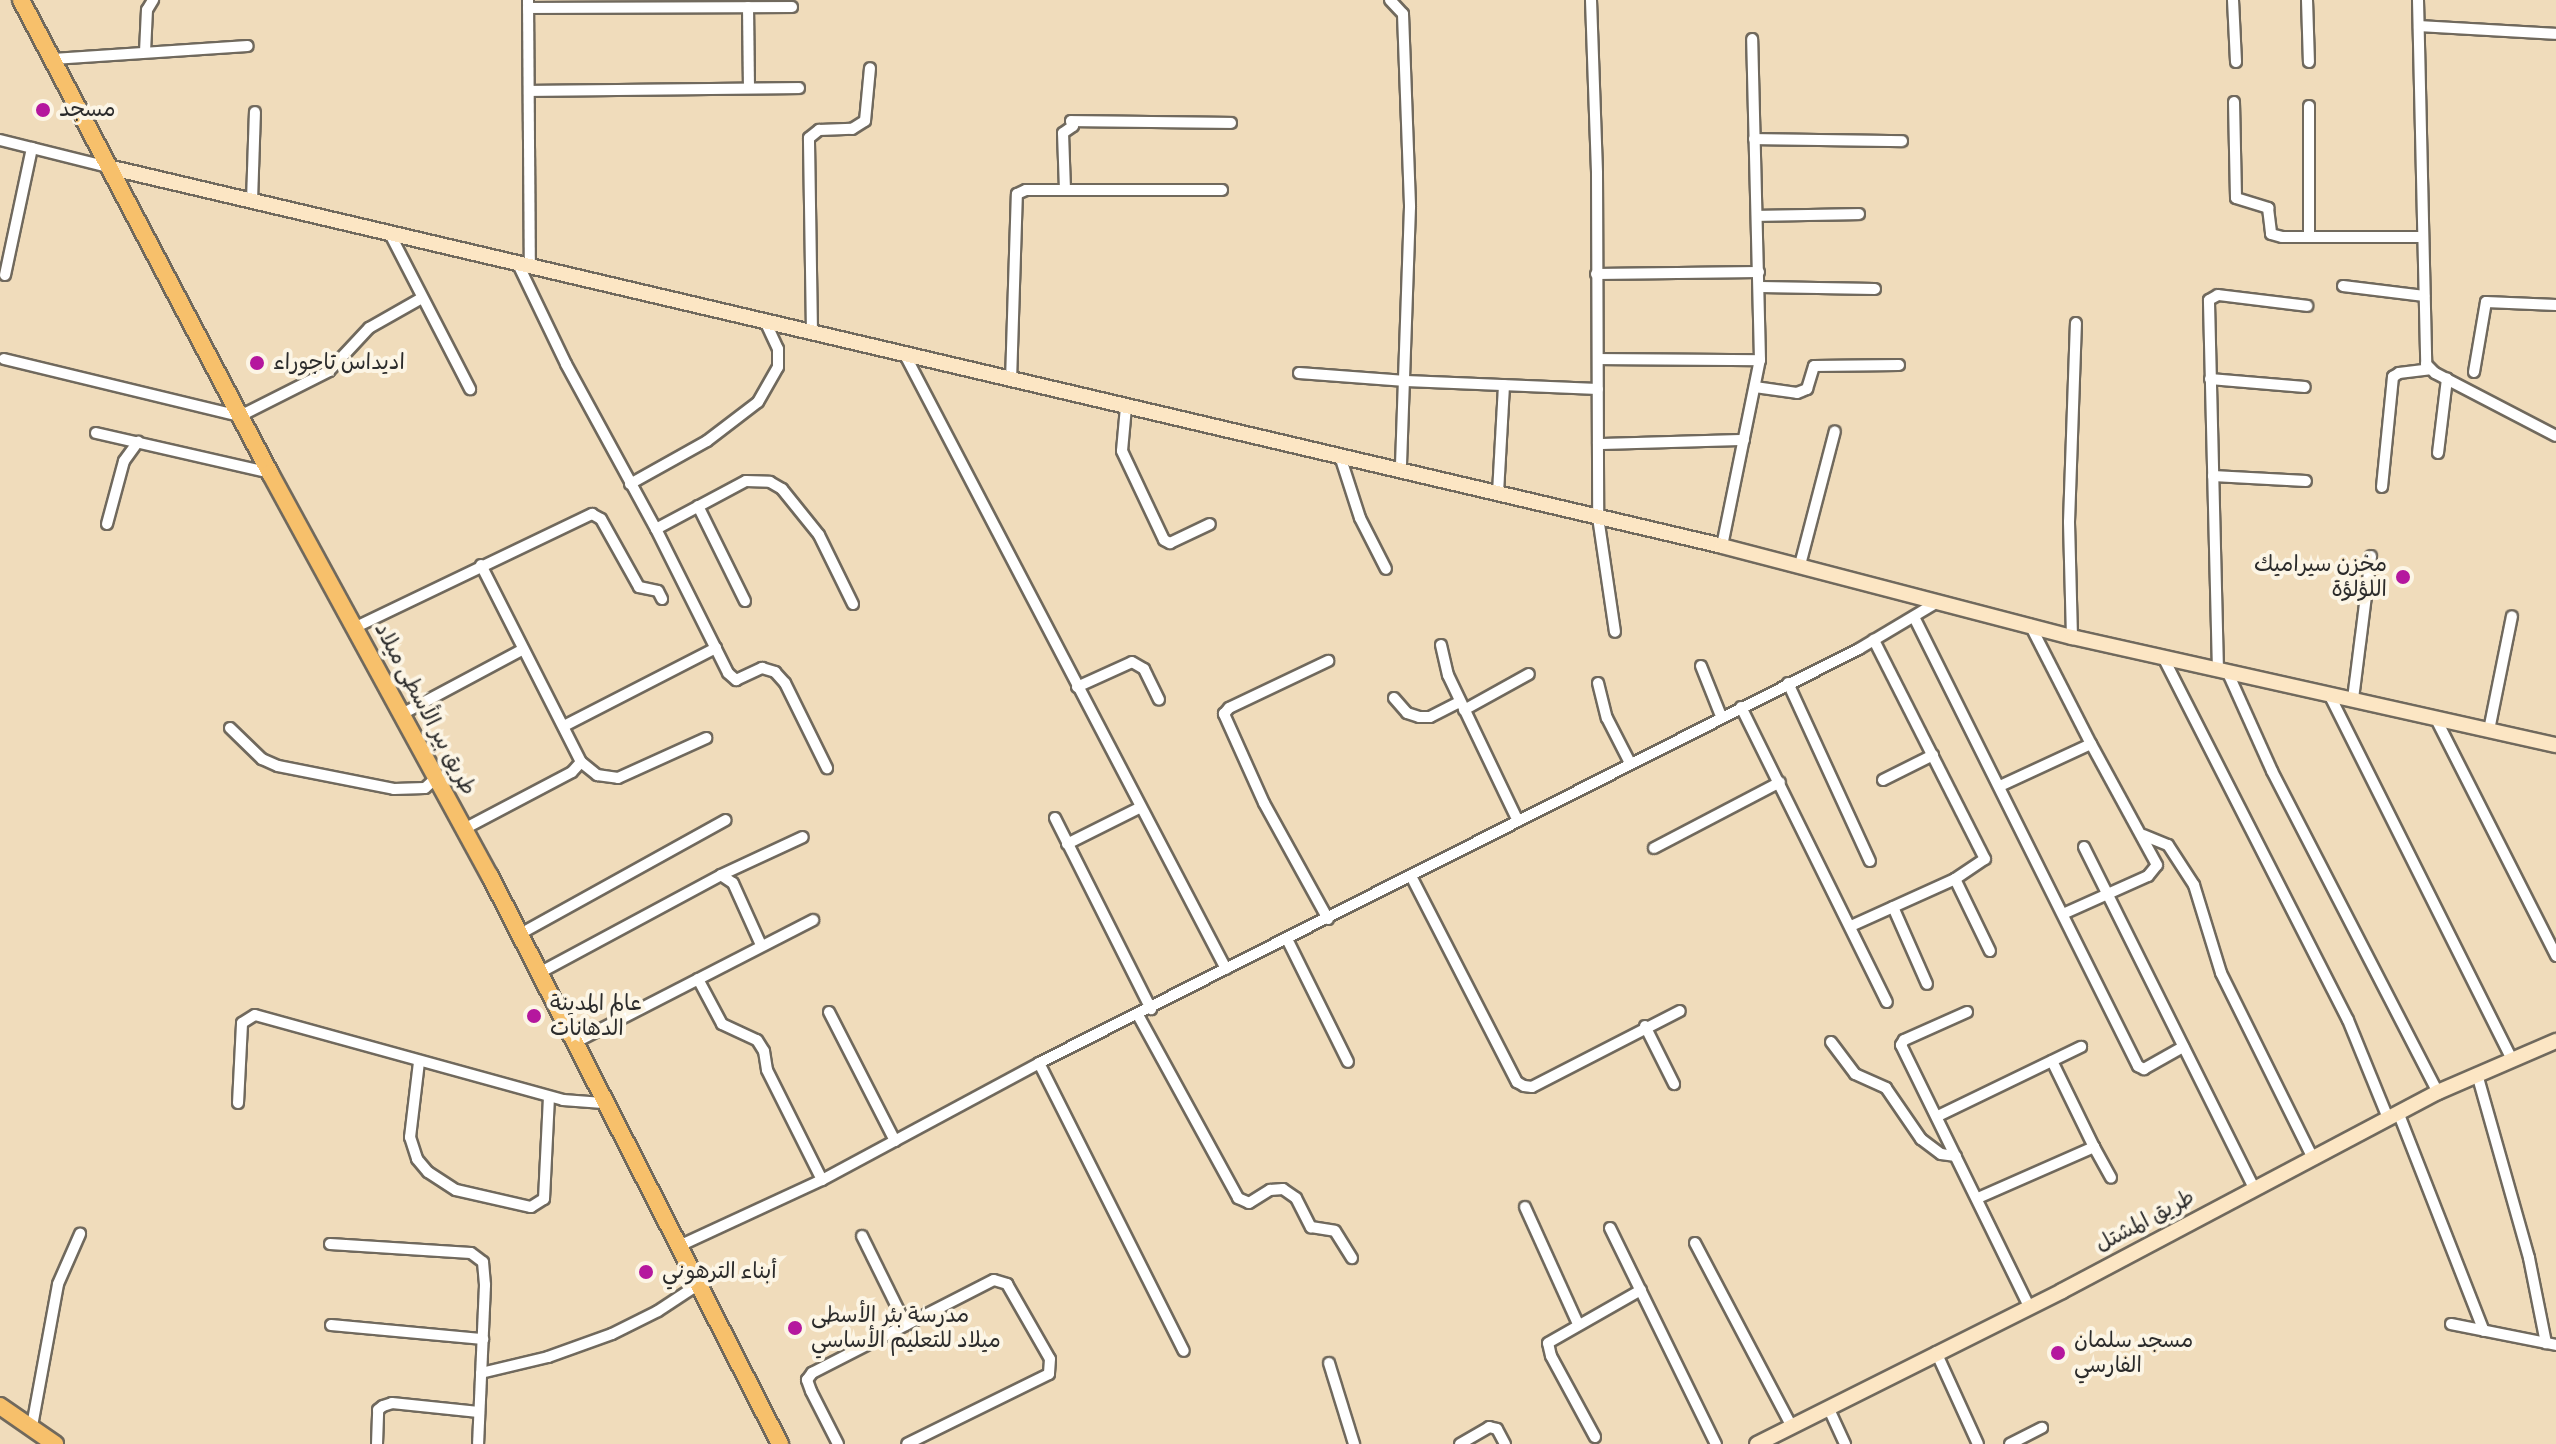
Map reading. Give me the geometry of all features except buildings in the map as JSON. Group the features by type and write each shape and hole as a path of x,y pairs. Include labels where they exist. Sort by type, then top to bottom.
{"main road":[{"name":"طريق بير الأسطى ميلاد","path":"21,0 270,473 541,972 603,1103 780,1444"},
{"path":"0,1406 35,1434 55,1444"}],"street":[{"path":"145,52 147,10 153,0"},
{"path":"1390,0 1403,14 1410,207 1401,469"},
{"path":"1591,0 1598,517 1615,632"},
{"path":"2233,0 2236,62"},
{"path":"2307,0 2309,62"},
{"path":"2418,0 2425,354 2430,369"},
{"path":"792,7 528,4 524,263 566,364 656,529 732,679 741,679 762,668 775,672 785,683 827,768"},
{"path":"748,7 749,88"},
{"path":"2419,26 2556,34"},
{"path":"1722,546 1760,360 1761,287 1752,39"},
{"path":"53,59 248,46"},
{"path":"812,333 809,138 819,130 852,129 865,121 870,68"},
{"path":"529,91 799,88"},
{"path":"2234,102 2236,198 2268,208 2269,230 2275,236 2423,237"},
{"path":"2309,106 2309,237"},
{"path":"252,201 255,112"},
{"path":"1065,190 1063,133 1073,126 1071,121 1231,123"},
{"path":"1754,139 1902,141"},
{"path":"0,140 766,323 904,353 1011,381 1401,469 1800,565 1936,603 2164,659 2556,745"},
{"path":"5,275 32,148"},
{"path":"1011,381 1016,199 1026,190 1222,190"},
{"path":"1757,216 1859,214"},
{"path":"389,232 470,389"},
{"path":"1596,274 1759,272"},
{"path":"2343,286 2424,296"},
{"path":"1761,287 1875,289"},
{"path":"2307,306 2211,297 2213,476 2223,672 2438,1092"},
{"path":"4,359 240,416 329,371 369,328 422,298"},
{"path":"2474,372 2486,302 2556,305"},
{"path":"630,484 707,441 758,402 778,367 778,349 766,323"},
{"path":"2072,637 2069,522 2076,323"},
{"path":"904,353 1139,808 1226,969"},
{"path":"1598,359 1760,360"},
{"path":"1755,387 1797,393 1807,389 1814,366 1899,365"},
{"path":"2382,487 2393,377 2399,373 2430,369 2556,436"},
{"path":"1299,373 1598,389"},
{"path":"2210,379 2305,387"},
{"path":"2438,453 2447,379"},
{"path":"1498,493 1504,385"},
{"path":"1126,407 1122,451 1164,540 1170,543 1210,524"},
{"path":"1800,565 1835,431"},
{"path":"96,433 270,473"},
{"path":"1598,444 1744,440"},
{"path":"107,524 124,461 138,442"},
{"path":"1340,456 1360,518 1386,569"},
{"path":"2213,476 2306,481"},
{"path":"656,529 746,481 770,482 782,489 819,535 853,604"},
{"path":"698,506 745,601"},
{"path":"356,627 592,514 601,519 639,587 658,591 662,599"},
{"path":"2353,699 2371,556"},
{"path":"481,565 581,762 597,775 618,778 706,738"},
{"path":"679,1246 822,1180 1039,1063 1151,1009 1874,640 1936,603"},
{"path":"2489,730 2512,616"},
{"path":"1914,617 2138,1066 2144,1069 2183,1047"},
{"path":"2029,624 2091,744 2157,859 2154,872 2108,896 2063,914"},
{"path":"1851,926 1955,879 1984,863 1985,853 1874,640"},
{"path":"1441,645 1448,675 1518,821"},
{"path":"564,726 716,648"},
{"path":"402,714 522,650"},
{"path":"2164,659 2348,1020 2393,1115 2484,1331"},
{"path":"1328,661 1229,708 1224,714 1270,815 1328,919"},
{"path":"1077,687 1132,662 1144,669 1159,700"},
{"path":"1701,666 1721,716"},
{"path":"1394,698 1407,713 1430,717 1462,706 1529,674"},
{"path":"1598,683 1607,718 1630,763"},
{"path":"1788,683 1870,861"},
{"path":"2329,694 2511,1058"},
{"path":"1741,707 1887,1002"},
{"path":"2435,717 2556,956"},
{"path":"230,728 262,759 278,766 404,790 425,788 435,779"},
{"path":"2000,786 2091,744"},
{"path":"1883,780 1933,755"},
{"path":"464,829 572,772 581,762"},
{"path":"1654,848 1780,782"},
{"path":"1067,844 1139,808"},
{"path":"1055,818 1151,1009"},
{"path":"520,934 726,820"},
{"path":"2143,835 2168,845 2194,885 2221,973 2313,1158"},
{"path":"541,972 721,875 803,837"},
{"path":"2084,847 2254,1188"},
{"path":"721,875 733,883 761,945"},
{"path":"1411,876 1517,1082 1532,1087 1645,1026 1680,1011"},
{"path":"1955,879 1990,951"},
{"path":"1893,907 1927,984"},
{"path":"574,1043 813,920"},
{"path":"1287,939 1348,1062"},
{"path":"698,979 722,1024 757,1040 764,1051 767,1070 822,1180"},
{"path":"829,1012 895,1141"},
{"path":"1967,1012 1904,1040 1901,1045 2029,1306"},
{"path":"238,1103 242,1023 255,1015 549,1097 603,1103"},
{"path":"1138,1015 1238,1198 1249,1203 1270,1190 1283,1189 1296,1198 1308,1224 1315,1229 1335,1231 1352,1258"},
{"path":"1645,1026 1674,1084"},
{"name":"طريق المشتل","path":"1757,1444 2438,1092 2556,1041"},
{"path":"1831,1042 1855,1074 1886,1088 1921,1139 1941,1154 1956,1156"},
{"path":"1938,1116 2081,1047"},
{"path":"2052,1061 2111,1178"},
{"path":"419,1062 410,1137 417,1159 428,1172 456,1190 531,1207 544,1199 549,1097"},
{"path":"1039,1063 1184,1351"},
{"path":"2451,1324 2551,1344 2477,1074"},
{"path":"1978,1198 2094,1147"},
{"path":"1525,1207 1578,1324"},
{"path":"1610,1228 1716,1444"},
{"path":"35,1434 58,1284 80,1234"},
{"path":"862,1236 906,1325"},
{"path":"1695,1243 1792,1427"},
{"path":"330,1244 471,1253 483,1262 478,1444"},
{"path":"838,1444 807,1380 812,1373 994,1280 1007,1284 1051,1368 1049,1374 907,1444"},
{"path":"481,1373 548,1357 612,1334 658,1311 699,1284"},
{"path":"1595,1437 1548,1349 1552,1338 1641,1290"},
{"path":"331,1325 483,1339"},
{"path":"1936,1352 1978,1444"},
{"path":"1329,1363 1354,1444"},
{"path":"377,1444 378,1410 392,1403 479,1412"},
{"path":"1828,1407 1845,1444"},
{"path":"1460,1444 1489,1427 1497,1429 1505,1444"},
{"path":"2010,1444 2042,1428"}],"place":[{"name":"مسجد","path":"43,110"},
{"name":"اديداس تاجوراء","path":"257,363"},
{"name":"مخزن سيراميك اللؤلؤة","path":"2403,577"},
{"name":"عالم المدينة الدهانات","path":"534,1016"},
{"name":"أبناء الترهوني","path":"646,1272"},
{"name":"مدرسة بئر الأسطى ميلاد للتعليم الأساسي","path":"795,1328"},
{"name":"مسجد سلمان الفارسي","path":"2058,1353"}]}
